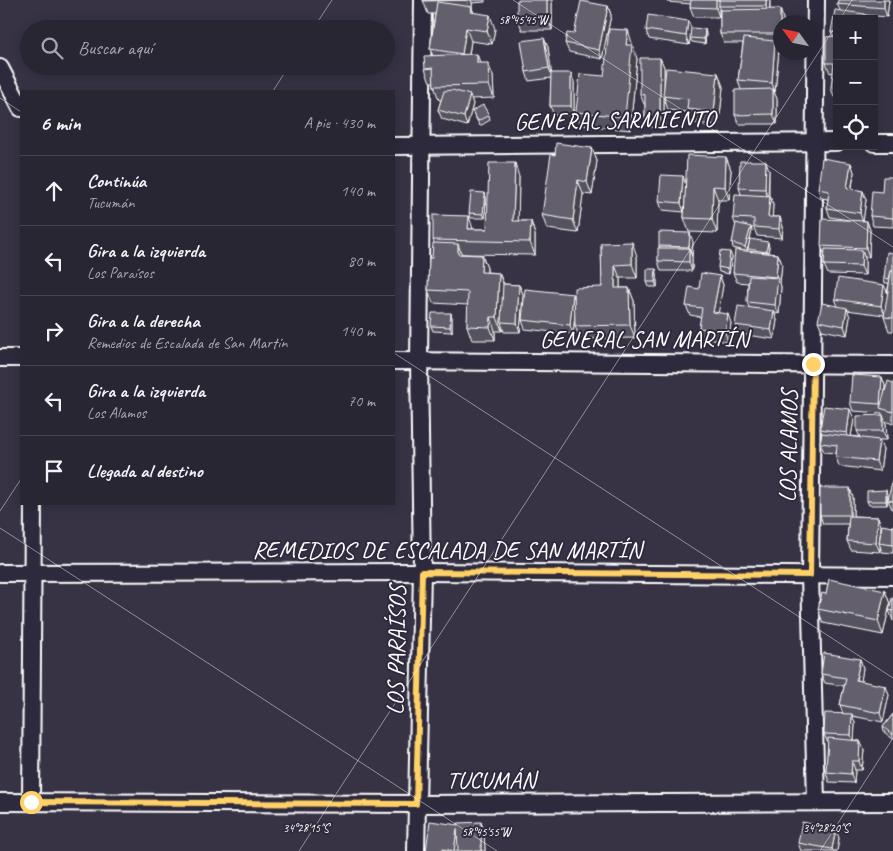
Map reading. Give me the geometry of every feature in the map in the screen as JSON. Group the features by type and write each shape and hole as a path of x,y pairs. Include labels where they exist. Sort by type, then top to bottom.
{"street":[{"name":"LOS PARAÍSOS","path":"416,851 422,572 419,361 423,0"},
{"name":"LOS ALAMOS","path":"816,0 810,575 816,802"},
{"path":"0,68 20,106"},
{"name":"GENERAL SARMIENTO","path":"395,146 833,142"},
{"path":"878,143 893,143"},
{"path":"0,358 20,358"},
{"name":"GENERAL SAN MARTÍN","path":"395,361 893,364"},
{"path":"31,802 33,505"},
{"name":"REMEDIOS DE ESCALADA DE SAN MARTÍN","path":"0,573 422,572 893,576"},
{"name":"TUCUMÁN","path":"0,802 416,804 893,802"}],"building":[{"path":"423,0 467,0 423,1"},
{"path":"517,0 547,0 547,17 517,16"},
{"path":"691,0 716,0 716,8 690,7"},
{"path":"719,0 766,0 766,6 719,6"},
{"path":"838,0 884,0 884,8 837,4"},
{"path":"581,1 608,6 599,50 565,43 567,33 574,34"},
{"path":"437,2 472,7 471,12 490,15 487,31 466,28 462,54 430,49"},
{"path":"780,9 780,15 773,15 773,34 720,34 720,10"},
{"path":"835,10 865,14 865,15 834,15"},
{"path":"648,15 688,21 686,36 646,30"},
{"path":"691,28 705,29 704,39 690,38"},
{"path":"609,29 628,30 626,45 632,45 625,117 576,112 580,74 604,76"},
{"path":"833,36 833,63 826,63 826,37"},
{"path":"544,38 549,68 526,72 521,41"},
{"path":"744,38 773,41 772,83 738,80"},
{"path":"477,54 477,63 488,63 489,85 434,86 433,68 425,69 424,56"},
{"path":"640,58 660,58 660,118 645,118 645,95 640,94"},
{"path":"666,68 718,73 714,112 687,109 688,99 663,96"},
{"path":"833,71 833,88 831,88"},
{"path":"551,73 571,73 571,106 550,106"},
{"path":"773,89 773,114 735,115 735,90"},
{"path":"452,90 470,95 464,117 438,110 444,91"},
{"path":"483,105 489,115 478,121 472,111"},
{"path":"556,143 592,148 587,182 578,180 573,220 542,215 551,154 555,155"},
{"path":"687,155 726,157 725,187 713,186 712,219 684,218"},
{"path":"822,158 851,163 847,188 863,191 860,213 827,208 829,191 818,189"},
{"path":"740,161 766,161 765,189 739,188"},
{"path":"489,163 515,163 513,221 531,221 530,242 433,240 433,215 469,216 468,229 487,229"},
{"path":"661,175 683,176 681,203 659,201"},
{"path":"883,177 893,177 893,218 870,216 872,191 882,192"},
{"path":"471,192 485,193 483,214 469,213"},
{"path":"735,194 770,196 768,217 780,217 779,229 754,227 754,219 733,218"},
{"path":"822,219 867,221 866,248 821,246"},
{"path":"736,223 751,227 745,247 732,243"},
{"path":"659,232 690,233 689,247 659,246"},
{"path":"750,239 768,242 766,252 748,249"},
{"path":"632,242 632,264 615,265 615,288 629,288 630,325 575,326 574,288 602,287 601,243"},
{"path":"433,243 458,244 458,254 482,255 481,272 499,273 497,317 491,317 490,327 467,326 468,292 428,290 429,258 432,258"},
{"path":"658,248 689,248 689,262 658,261"},
{"path":"825,249 862,250 861,266 824,265"},
{"path":"735,250 778,254 776,277 733,273"},
{"path":"720,251 730,252 728,269 718,267"},
{"path":"887,252 893,253 893,271 891,271 889,279 884,278"},
{"path":"647,269 656,269 655,282 647,282"},
{"path":"891,271 893,271 893,318 884,317"},
{"path":"701,273 720,276 713,312 728,314 725,332 699,328 702,308 686,306 689,287 699,289"},
{"path":"749,276 778,278 775,305 747,302"},
{"path":"838,278 884,285 881,306 835,299"},
{"path":"503,284 519,285 517,323 501,322"},
{"path":"525,289 573,294 570,325 522,320"},
{"path":"822,303 847,308 844,326 818,321"},
{"path":"738,306 774,311 771,330 735,325"},
{"path":"432,313 451,313 450,327 431,326"},
{"path":"852,375 882,377 880,404 850,402"},
{"path":"888,381 893,383 893,412 880,408"},
{"path":"824,406 850,409 847,433 820,429"},
{"path":"883,415 883,431 857,431 857,416"},
{"path":"822,433 879,440 876,461 836,457 837,445 820,443"},
{"path":"893,478 893,501 888,500"},
{"path":"820,488 850,488 850,515 820,515"},
{"path":"886,490 886,501 867,501 867,491"},
{"path":"849,516 878,517 876,543 847,541"},
{"path":"882,525 893,527 893,545 879,543"},
{"path":"829,579 885,591 878,621 818,609 822,593 826,594"},
{"path":"893,598 893,611 889,610"},
{"path":"824,653 860,659 856,680 886,686 880,713 840,705 846,678 821,674"},
{"path":"825,713 852,714 851,735 824,734"},
{"path":"893,714 893,735 883,727"},
{"path":"828,738 860,741 859,761 852,761 851,774 826,772"},
{"path":"430,821 458,825 458,823 481,822 481,851 458,851 457,829 454,851 443,849 443,851 426,851"},
{"path":"802,822 836,829 832,849 798,843"}],"route":[{"path":"31,802 416,804 422,572 810,575 813,364"}]}
